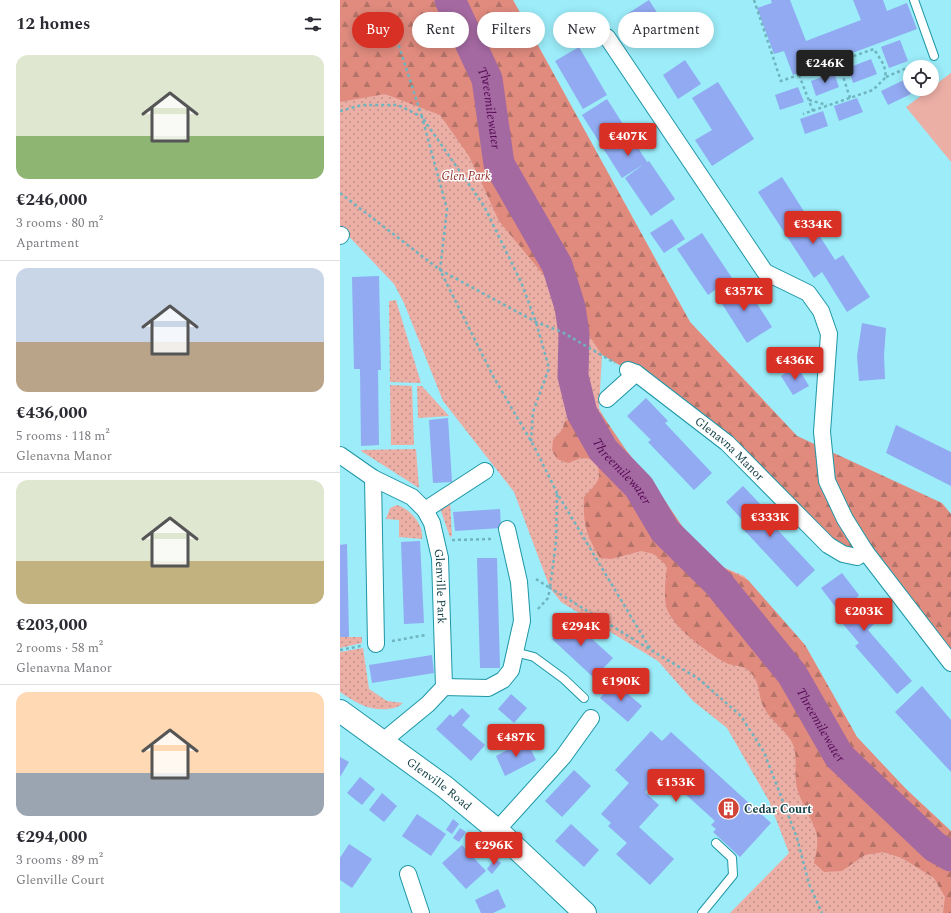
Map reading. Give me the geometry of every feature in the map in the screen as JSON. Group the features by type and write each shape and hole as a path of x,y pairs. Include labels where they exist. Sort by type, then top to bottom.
{"street":[{"path":"610,41 765,272 808,293 821,311 829,334 822,432 827,481 845,520 865,551 951,663"},
{"name":"Glenavna Manor","path":"607,399 632,371 727,443 828,545 843,554 857,557 865,551"},
{"name":"Glenville Park","path":"340,455 373,478 412,497 425,510 432,523 440,558 444,687"},
{"path":"425,510 485,471"},
{"path":"373,478 376,644"},
{"path":"383,741 428,704 444,687 488,688 503,680 511,670 522,620 519,582 508,534"},
{"name":"Glenville Road","path":"340,711 445,787 497,830 585,913"},
{"path":"497,830 563,757 591,718"},
{"path":"408,874 421,913"}],"lane":[{"path":"914,0 934,56"},
{"path":"515,652 534,658 564,680 584,698"},
{"path":"702,913 733,875 732,858 716,843"}],"path":[{"path":"754,0 781,81 874,49 884,65 886,77"},
{"path":"399,48 422,117 447,208 440,270 493,376 557,493 651,650"},
{"path":"803,114 873,90 886,77 934,56"},
{"path":"838,61 850,98"},
{"path":"799,75 813,111"},
{"path":"809,100 829,106"},
{"path":"340,111 362,106 398,105 422,117 484,206 521,282 536,322 549,368 533,412 531,443"},
{"path":"340,192 440,270 536,322 562,332 602,355"},
{"path":"534,612 548,598 550,588 556,542 557,493"},
{"path":"436,541 508,534"},
{"path":"519,582 532,577 699,679 741,716 764,752 797,838 809,884 822,913"}],"green space":[{"name":"Glen Park","path":"340,0 513,0 520,12 477,12 477,48 539,48 690,322 797,436 647,367 602,355 599,408 610,430 659,492 684,529 716,564 744,576 805,645 857,737 906,789 951,831 951,913 730,913 789,853 769,801 727,728 693,701 658,661 561,602 550,588 514,492 443,401 404,303 394,284 340,227"},
{"path":"340,0 513,0 520,12 477,12 477,48 539,48 690,322 797,436 942,503 951,514 951,663 865,551 843,554 727,443 628,370 602,355 570,307 499,221 469,156 440,115 385,94 340,102"},
{"path":"951,73 951,162 906,107 921,96 939,96 939,82"},
{"path":"396,300 421,383 390,382 389,301"},
{"path":"390,385 412,386 414,445 391,445"},
{"path":"417,386 422,386 449,416 418,418"},
{"path":"601,413 684,529 716,564 748,580 805,645 857,737 906,789 951,831 951,913 943,913 945,897 934,878 902,858 883,852 865,855 842,871 824,872 814,863 817,847 816,830 797,790 796,760 793,744 763,706 754,677 745,668 726,663 711,654 692,639 670,616 665,600 667,566 654,554 641,551 611,559 600,558 586,529 584,515 584,497 596,484 599,476 599,471 594,459 581,458 568,463 557,459 552,450 553,440 562,430 565,421 576,416"},
{"path":"416,449 419,488 361,451 362,450"},
{"path":"450,501 452,536 450,537 440,508"},
{"path":"397,505 407,510 415,518 421,528 422,539 399,537 399,520 386,519 390,508"},
{"path":"340,637 362,637 362,643 340,648"},
{"path":"363,648 369,689 387,701 403,703 395,708 375,709 357,703 340,692 340,652"}],"building":[{"path":"649,0 657,12 630,12"},
{"path":"771,0 790,0 806,41 861,20 853,0 883,0 887,11 907,3 917,29 793,75 784,51 774,54 757,8 772,3"},
{"path":"900,40 908,60 903,60 903,63 889,68 881,47"},
{"path":"580,48 607,95 583,109 555,61"},
{"path":"871,59 877,74 853,83 848,68"},
{"path":"685,60 701,84 678,99 663,75"},
{"path":"834,73 839,87 816,96 811,81"},
{"path":"903,80 903,96 907,96 888,105 881,91"},
{"path":"718,82 754,139 712,166 695,140 712,130 692,98"},
{"path":"798,87 804,102 780,110 775,95"},
{"path":"857,98 863,112 839,121 834,106"},
{"path":"607,99 647,162 649,161 675,199 651,216 625,178 644,164 622,178 582,115"},
{"path":"823,111 828,126 805,134 800,119"},
{"path":"782,177 835,260 843,255 870,297 847,312 822,272 814,278 758,192"},
{"path":"672,219 685,239 664,253 650,233"},
{"path":"702,233 732,278 708,295 677,249"},
{"path":"379,276 381,370 378,370 379,445 361,446 360,369 354,369 352,277"},
{"path":"742,280 772,327 747,343 717,296"},
{"path":"862,323 886,328 884,355 885,379 859,381 857,356"},
{"path":"797,366 809,386 793,395 781,376"},
{"path":"646,398 668,421 665,423 712,473 694,490 648,442 651,440 627,416"},
{"path":"448,418 452,482 433,483 429,420"},
{"path":"896,425 951,452 951,486 886,453"},
{"path":"743,486 762,506 758,509 815,570 797,587 744,530 747,525 726,502"},
{"path":"500,509 501,528 455,531 453,512"},
{"path":"420,541 424,623 404,624 401,542"},
{"path":"347,544 349,637 340,637 340,545"},
{"path":"477,558 497,558 500,668 480,668"},
{"path":"842,573 859,595 855,600 875,623 868,630 912,681 897,694 855,646 859,643 837,617 840,613 821,588"},
{"path":"562,617 568,622 570,619 613,658 594,678 552,639 558,633 553,628"},
{"path":"432,655 434,673 372,683 369,665"},
{"path":"614,682 642,706 628,722 600,698"},
{"path":"922,686 951,720 951,772 895,712"},
{"path":"511,694 527,708 514,723 498,709"},
{"path":"462,708 470,716 462,725 485,745 471,761 436,729 450,714 453,717"},
{"name":"Cedar Court","path":"651,731 662,741 671,732 771,823 740,857 713,832 716,829 711,825 715,821 662,773 645,792 659,805 639,827 674,859 650,885 616,854 627,843 608,826 611,823 601,814 629,783 615,770"},
{"path":"526,740 536,760 505,776 496,756"},
{"path":"340,757 349,762 340,777"},
{"path":"574,770 591,786 562,817 545,801"},
{"path":"360,777 375,789 362,805 347,793"},
{"path":"382,793 397,806 384,822 369,810"},
{"path":"417,814 446,834 431,856 402,836"},
{"path":"453,819 459,824 452,834 446,830"},
{"path":"571,824 599,850 584,867 555,841"},
{"path":"460,828 466,832 459,842 453,838"},
{"path":"349,844 372,859 352,888 340,880 340,858"},
{"path":"462,845 486,871 466,889 442,863"},
{"path":"495,858 501,863 492,874 487,869"},
{"path":"498,889 506,907 493,913 481,913 475,900"}],"waterway":[{"name":"Threemilewater","path":"450,0 487,79 499,164 557,265 570,307 574,334 573,376 582,413 603,450 639,487 665,531 718,583 792,674 839,756 935,847 951,856"}],"place":[{"name":"Cedar Court","path":"729,809"}]}
